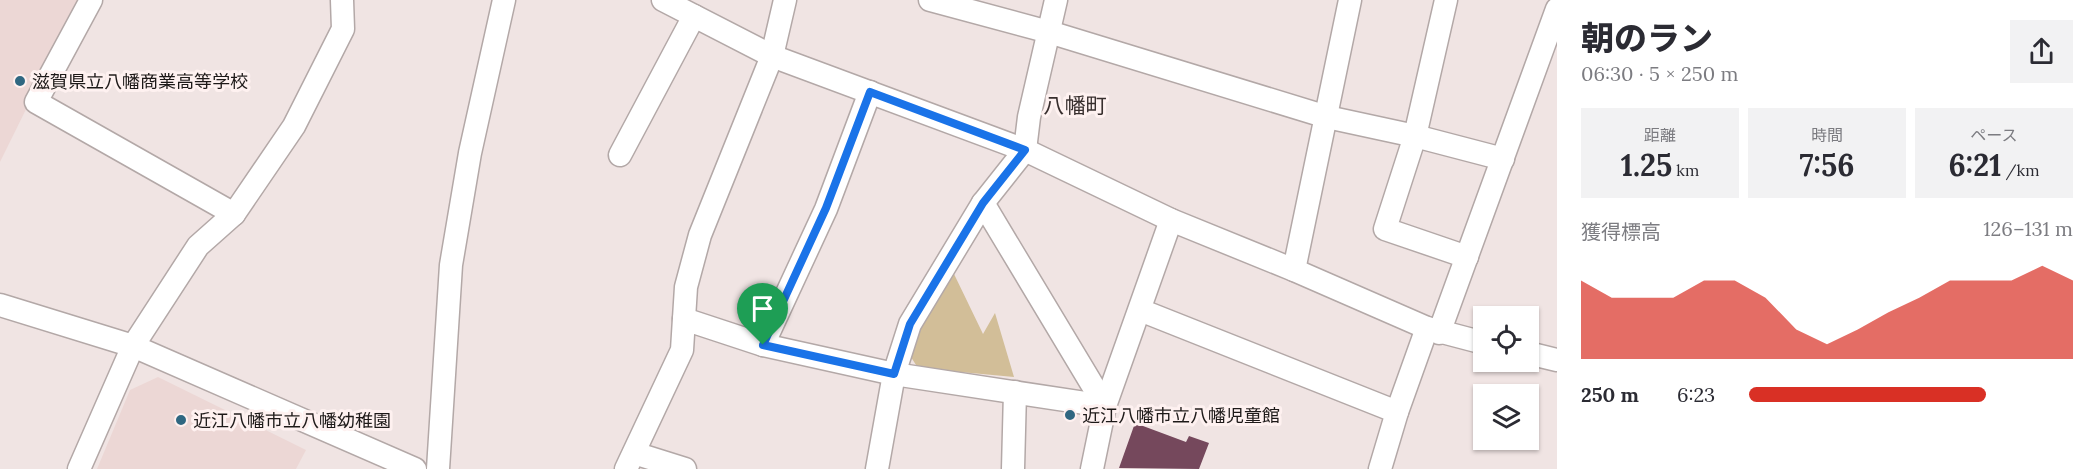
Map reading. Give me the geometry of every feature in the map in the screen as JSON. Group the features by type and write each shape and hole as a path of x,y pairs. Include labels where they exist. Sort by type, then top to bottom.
{"street":[{"path":"91,0 36,102 234,214"},
{"path":"80,469 133,346 198,246 234,214 294,126 344,29 342,0"},
{"path":"438,469 451,265 470,153 504,0"},
{"path":"663,0 772,56 1025,150 1171,220 1433,330 1473,340"},
{"path":"685,469 630,461 682,350 686,286 700,235 772,56 785,0"},
{"path":"930,0 1048,32 1327,117 1415,136 1503,159"},
{"path":"877,469 894,374 910,324 983,203 1025,150 1029,117 1056,0"},
{"path":"1294,270 1350,0"},
{"path":"1446,0 1415,136 1385,229 1467,256"},
{"path":"1380,469 1397,412 1467,256 1557,9"},
{"path":"620,156 694,16"},
{"path":"763,345 826,208 870,92"},
{"path":"983,203 1105,406"},
{"path":"1092,469 1105,406 1171,220"},
{"path":"0,304 133,346 415,469"},
{"path":"1140,309 1397,412"},
{"path":"684,319 763,345 894,374 1105,406"},
{"path":"1539,356 1557,360"},
{"path":"1013,469 1015,392"}],"shaded area":[{"name":"滋賀県立八幡商業高等学校","path":"0,0 80,0 0,162"},
{"path":"954,274 983,334 995,313 1014,377 918,368 907,351"},
{"name":"近江八幡市立八幡幼稚園","path":"158,377 306,450 296,469 97,469 130,390"}],"building":[{"path":"1135,423 1186,442 1189,436 1209,443 1199,469 1119,468"}],"place":[{"name":"滋賀県立八幡商業高等学校","path":"20,81"},
{"name":"近江八幡市立八幡児童館","path":"1070,415"},
{"name":"近江八幡市立八幡幼稚園","path":"181,420"}],"district":[{"name":"八幡町","path":"1075,105"}],"route":[{"path":"870,92 1025,150 983,203 910,324 894,374 763,345 826,208 870,92"}]}
